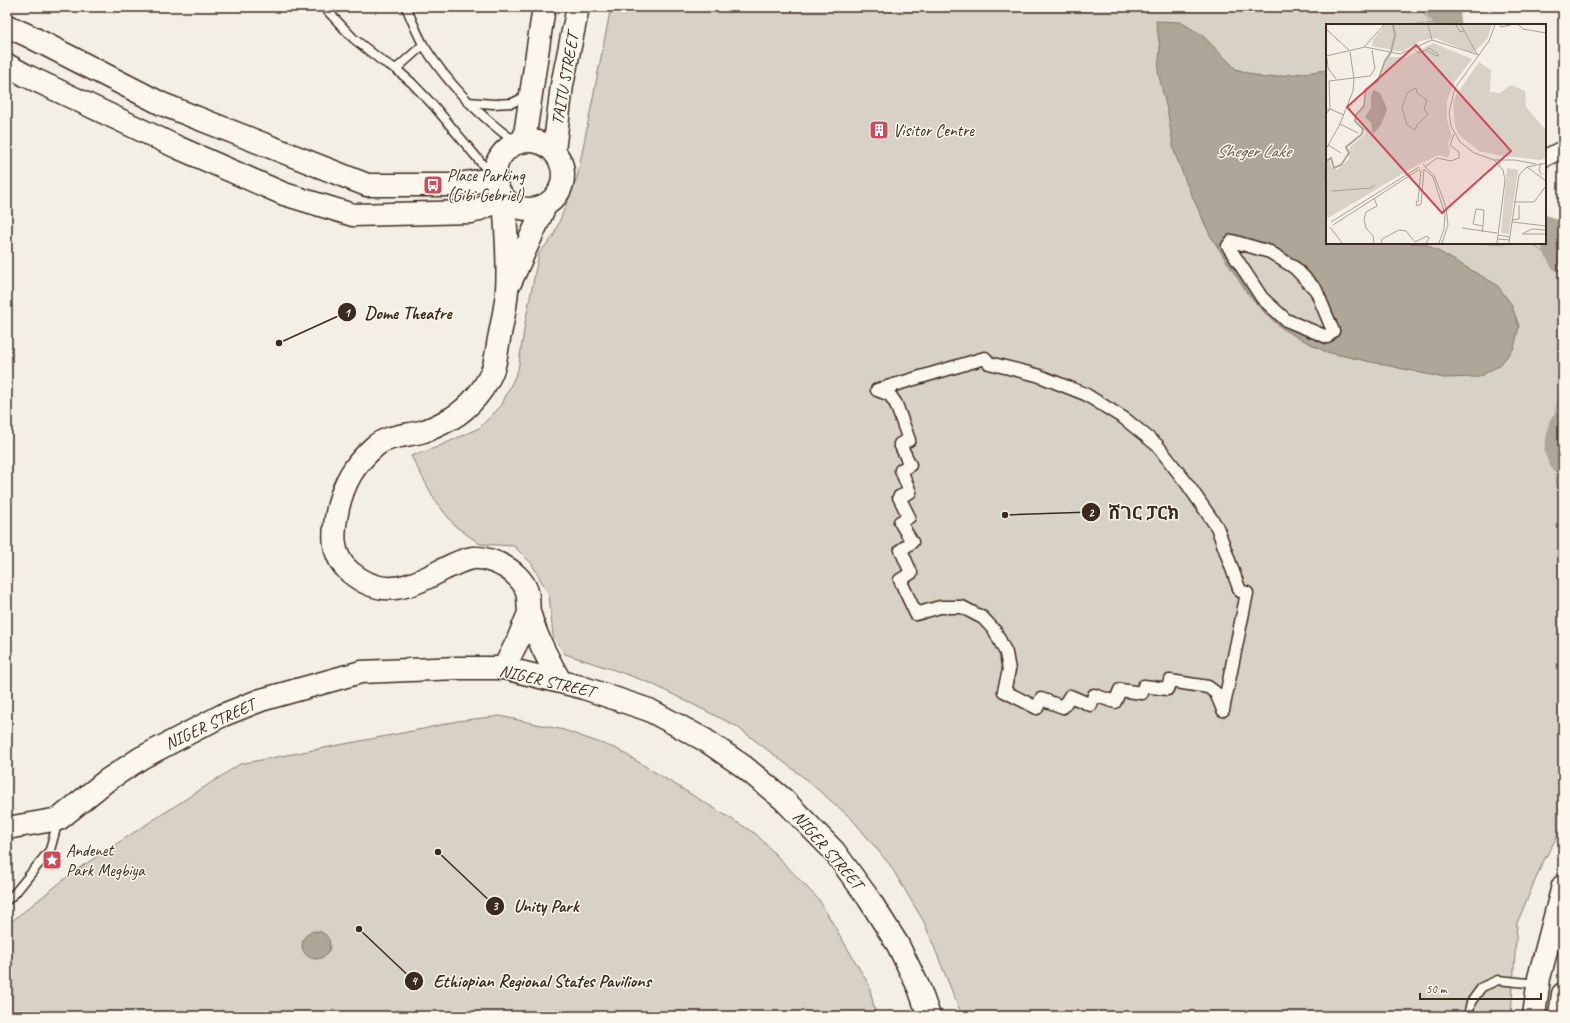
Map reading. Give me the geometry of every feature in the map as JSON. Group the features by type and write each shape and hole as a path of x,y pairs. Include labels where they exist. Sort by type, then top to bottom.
{"main road":[{"name":"TAITU STREET","path":"520,142 530,95 544,7"},
{"name":"TAITU STREET","path":"554,151 562,86 578,7"},
{"path":"7,26 162,104 367,185 452,185 495,179"},
{"path":"7,65 25,75 186,151 284,194 353,215 472,212 504,199"},
{"path":"520,142 537,142 546,145 554,151 563,168 563,179 560,190 554,200 545,206 534,209 523,209 512,206 504,199 498,189 495,179 496,167 500,157 507,149 520,142"},
{"path":"504,199 507,290 492,370 482,388 470,404 454,417 424,431 407,434 376,445 364,457 354,468 344,485 334,527 334,540 336,552 345,568 361,581 380,587 396,589 414,584 452,565 472,558 490,560 506,567 526,588 529,613 540,645 560,681"},
{"path":"507,290 545,206"},
{"path":"504,668 529,613"},
{"name":"NIGER STREET","path":"7,828 59,819 106,781 141,758 223,715 261,700 361,672 458,668 504,668 560,681 649,710 706,740 743,766 783,799 834,851 869,898 898,945 919,988 930,1016"},
{"path":"1534,1016 1538,984 1563,886"},
{"path":"1560,1016 1563,994"}],"street":[{"path":"1546,157 1563,148"},
{"path":"1232,241 1270,252 1295,268 1316,290 1333,330 1327,337 1286,320 1262,298 1248,278 1228,246 1232,241"},
{"path":"985,358 989,363 1037,375 1085,394 1125,419 1157,445 1188,485 1217,527 1240,591 1247,593 1223,710 1216,693 1208,688 1170,681 1167,690 1144,686 1142,693 1120,690 1115,702 1094,695 1091,705 1070,696 1063,706 1041,699 1037,708 1004,691 1009,670 1006,653 995,631 983,618 962,607 940,607 916,614 900,580 911,573 901,550 912,542 900,522 909,517 899,497 910,492 901,470 910,465 900,444 910,440 896,404 890,394 877,390 985,358"}],"lane":[{"path":"324,7 353,38 382,61 396,69 412,83 434,106 495,179"},
{"path":"406,7 424,45 458,92 495,127 520,142"},
{"path":"396,69 424,45"},
{"path":"468,102 493,104 512,102 530,95"},
{"path":"7,900 15,893 50,850 59,819"},
{"path":"1468,1016 1470,1002 1482,987 1498,980 1538,984"}],"shaded area":[{"path":"611,7 1419,7 1431,24 1326,24 1326,244 1530,244 1548,256 1563,276 1563,381 1556,411 1555,468 1558,492 1563,505 1563,826 1542,864 1517,923 1511,1016 962,1016 924,922 890,865 852,819 802,776 736,726 650,683 565,654 553,636 549,595 532,564 514,546 480,544 455,526 436,502 411,456 435,448 479,428 501,406 518,370 525,323 539,253 553,237 577,178"},
{"path":"500,716 564,730 617,749 756,834 819,900 869,985 876,1016 7,1016 7,925 76,870 240,764 423,729 457,721"}],"water":[{"name":"Sheger Lake","path":"1156,21 1180,22 1202,35 1236,69 1264,78 1326,70 1326,244 1426,244 1497,285 1511,304 1519,326 1514,348 1500,365 1479,377 1444,378 1326,352 1284,330 1265,313 1247,293 1210,235 1188,187 1174,151 1168,114 1158,72 1160,48","holes":["1232,242 1295,268 1316,290 1333,330 1309,329 1262,298"]},
{"path":"316,931 326,935 330,945 326,955 316,959 306,955 302,945 306,935"}],"waterway":[{"path":"1438,7 1446,16 1447,24"},
{"path":"1546,231 1550,233 1563,258"},
{"path":"1563,426 1559,450 1563,459"}],"place":[{"name":"Visitor Centre","path":"879,130"},
{"name":"Place Parking (Gibi Gebriel)","path":"433,185"},
{"name":"Dome Theatre","path":"279,343"},
{"name":"ሸገር ፓርክ","path":"1005,515"},
{"name":"Unity Park","path":"438,852"},
{"name":"Andenet Park Megbiya","path":"52,860"},
{"name":"Ethiopian Regional States Pavilions","path":"359,929"}]}
